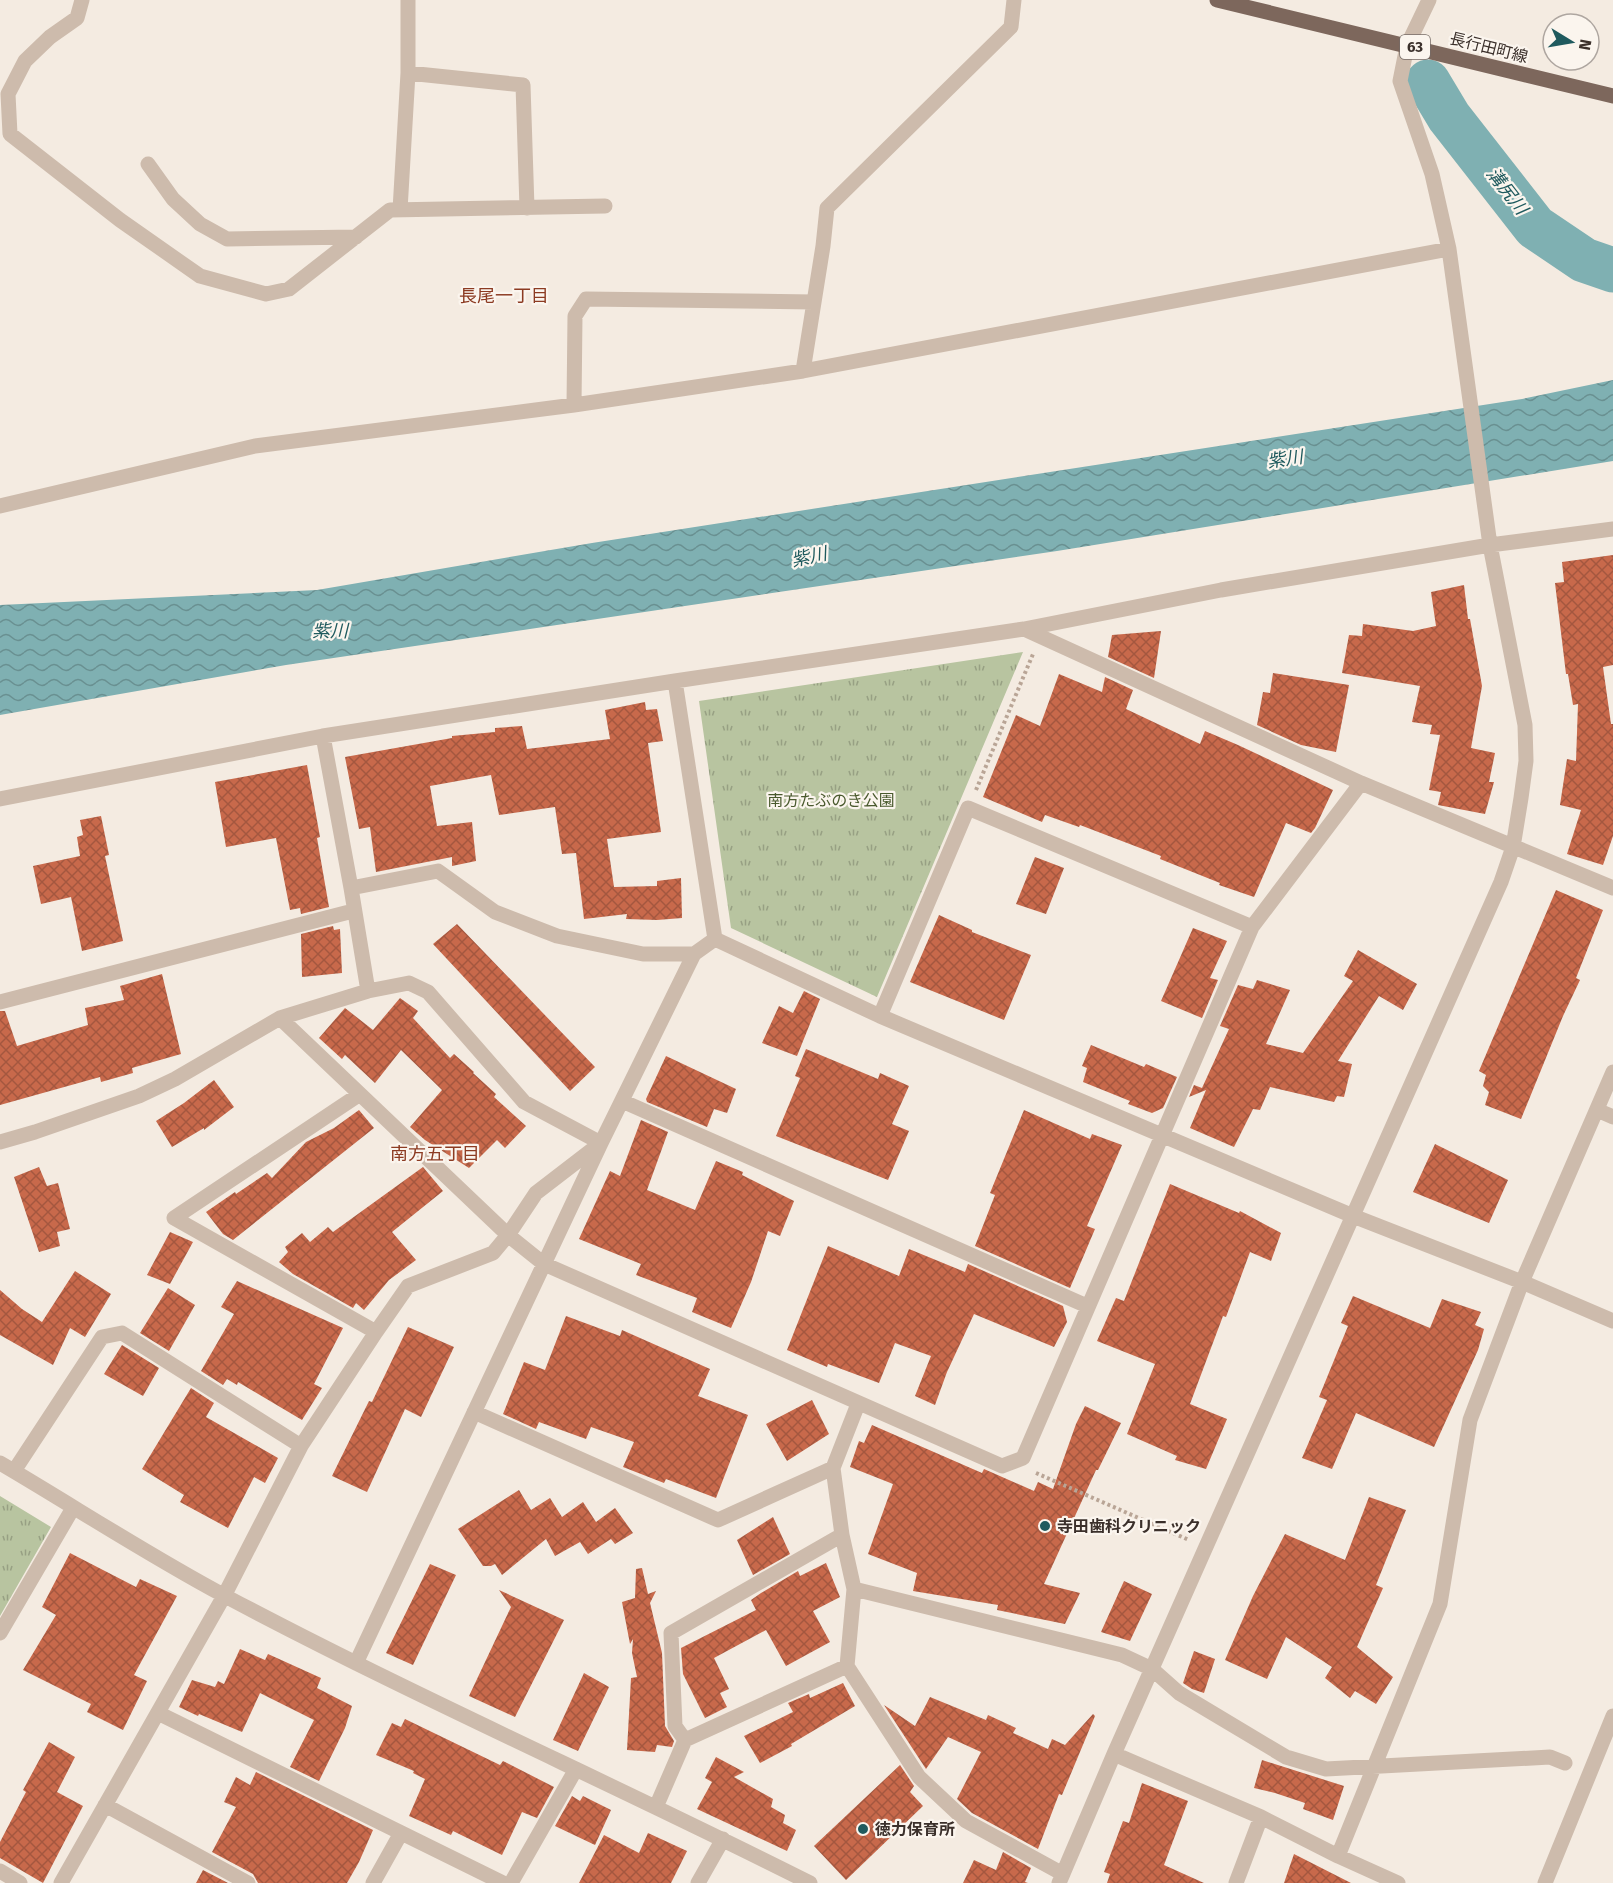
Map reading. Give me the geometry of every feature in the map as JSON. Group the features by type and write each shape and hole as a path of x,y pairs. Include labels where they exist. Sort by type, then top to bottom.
{"main road":[{"name":"長行田町線","path":"1217,0 1613,96"}],"street":[{"path":"82,0 77,18 25,61 8,94 10,134 120,220 200,276 266,294 289,289 390,210 605,206"},
{"path":"400,210 408,73 408,0"},
{"path":"803,371 826,208 1011,27 1014,0"},
{"path":"858,1404 833,1468 842,1535 854,1589 847,1666 919,1777 966,1821 1061,1878 1502,882 1513,847 1526,761 1525,725 1484,508 1449,249 1432,174 1400,81 1407,46 1429,0"},
{"path":"408,73 523,85 526,208"},
{"path":"148,164 173,199 200,224 226,239 356,237"},
{"path":"0,506 255,446 574,405 803,371 1449,249"},
{"path":"574,405 575,316 586,298 814,302"},
{"path":"0,799 323,736 1024,629 1221,590 1490,545 1613,529"},
{"path":"1024,629 1361,783 1613,888"},
{"path":"675,681 715,939"},
{"path":"323,736 368,991"},
{"path":"280,1018 508,1235 544,1264 1002,1466 1023,1458 1252,927 1361,783"},
{"path":"880,1016 968,808 1252,927"},
{"path":"351,888 438,871 495,912 558,936 643,954 694,954"},
{"path":"0,1002 353,911"},
{"path":"356,1663 601,1143 694,954 715,939"},
{"path":"715,939 880,1016 1353,1216 1522,1282 1613,1321"},
{"path":"0,1142 139,1096 175,1079 280,1018 368,991 408,983 428,992 524,1102 601,1143"},
{"path":"1338,1856 1440,1604 1470,1420 1522,1282 1613,1072"},
{"path":"360,1094 174,1218 376,1332"},
{"path":"622,1101 1087,1306"},
{"path":"1597,1110 1613,1117"},
{"path":"61,1883 224,1596 301,1446 408,1286 493,1252 508,1235 536,1193 601,1143"},
{"path":"14,1471 102,1337 122,1333 301,1446"},
{"path":"474,1412 718,1520 833,1468"},
{"path":"0,1463 224,1596 356,1663 810,1883"},
{"path":"0,1633 73,1508"},
{"path":"685,1740 675,1726 671,1633 842,1535"},
{"path":"854,1589 1122,1655 1152,1669 1179,1693 1286,1757 1326,1769 1550,1756 1565,1763"},
{"path":"656,1807 685,1740 847,1666"},
{"path":"158,1713 503,1883"},
{"path":"1545,1883 1613,1716"},
{"path":"1114,1754 1261,1817 1398,1883"},
{"path":"511,1883 576,1769"},
{"path":"105,1805 248,1883"},
{"path":"1236,1883 1261,1817"},
{"path":"373,1883 401,1833"},
{"path":"698,1883 723,1839"},
{"path":"0,1871 20,1883"}],"path":[{"path":"968,808 1040,637"},
{"path":"1012,1462 1206,1547"}],"green space":[{"name":"南方たぶのき公園","path":"1023,652 877,997 731,928 699,701"},
{"path":"0,1496 51,1527 0,1616"}],"water":[{"name":"紫川","path":"1613,380 1613,461 1057,551 286,665 0,715 0,605 317,590 592,543 1522,399"}],"building":[{"path":"1613,555 1613,665 1603,667 1611,724 1613,724 1613,836 1603,865 1567,854 1581,810 1560,805 1567,759 1576,761 1578,704 1573,705 1568,674 1566,674 1555,583 1564,582 1562,562"},
{"path":"1464,585 1468,619 1470,619 1482,686 1471,748 1495,753 1489,782 1494,782 1485,814 1438,805 1441,792 1429,790 1440,735 1430,734 1432,725 1412,722 1420,686 1342,673 1349,635 1362,636 1363,624 1413,631 1436,626 1431,592"},
{"path":"1161,631 1154,678 1108,657 1112,635"},
{"path":"1273,673 1349,685 1336,752 1301,745 1257,725 1263,692 1270,693"},
{"path":"1059,674 1102,692 1105,677 1133,690 1126,709 1200,744 1205,731 1333,790 1315,828 1311,833 1286,823 1254,897 1219,885 1220,883 1160,859 1161,856 1080,825 1079,827 1045,815 1042,822 983,797 1016,715 1040,726"},
{"path":"645,702 646,710 657,709 663,741 648,743 661,832 607,839 614,887 657,886 657,881 681,878 682,918 626,919 627,914 584,919 576,853 562,854 555,807 499,815 491,775 430,786 437,826 472,822 476,861 452,866 452,857 376,872 370,827 359,829 345,757 452,738 452,736 495,732 495,728 522,726 527,749 610,739 605,710"},
{"path":"307,765 320,837 317,838 329,907 301,914 300,908 290,910 276,838 226,847 215,782"},
{"path":"101,816 109,855 105,856 123,941 82,951 71,897 41,904 33,866 80,856 77,837 83,835 80,820"},
{"path":"1035,857 1064,868 1046,914 1016,904"},
{"path":"1556,890 1603,910 1576,978 1580,980 1521,1119 1485,1105 1489,1092 1483,1086 1486,1075 1479,1071"},
{"path":"939,915 972,932 1031,955 1004,1020 910,982"},
{"path":"457,924 595,1067 570,1091 433,944"},
{"path":"333,926 334,930 340,929 342,973 302,977 301,934"},
{"path":"1193,928 1227,941 1210,978 1218,980 1202,1018 1161,1001"},
{"path":"1358,950 1417,984 1403,1010 1379,996 1338,1061 1352,1064 1344,1097 1337,1096 1334,1102 1270,1087 1260,1110 1253,1109 1234,1147 1190,1128 1206,1090 1189,1097 1194,1085 1202,1088 1229,1029 1220,1026 1238,985 1253,989 1257,980 1290,990 1266,1044 1303,1053 1353,981 1344,976"},
{"path":"162,974 181,1054 132,1068 133,1073 101,1082 100,1077 0,1105 0,1011 5,1011 17,1046 88,1025 85,1008 124,1000 120,986"},
{"path":"804,991 820,999 797,1056 762,1043 779,1006 793,1013"},
{"path":"400,998 418,1011 413,1018 450,1058 454,1054 496,1094 494,1097 526,1126 505,1148 497,1140 469,1168 425,1140 410,1127 442,1090 401,1050 375,1083 345,1055 342,1059 319,1038 345,1008 373,1030"},
{"path":"1091,1045 1144,1067 1146,1064 1177,1077 1163,1108 1152,1113 1128,1104 1130,1101 1083,1082 1087,1068 1082,1066"},
{"path":"806,1049 878,1079 880,1073 909,1086 892,1124 909,1131 888,1180 776,1136 800,1078 795,1076"},
{"path":"666,1056 736,1089 727,1113 714,1109 707,1127 647,1102 646,1099"},
{"path":"214,1080 234,1107 204,1130 204,1128 172,1147 156,1121"},
{"path":"359,1110 374,1128 233,1240 223,1234 206,1212 267,1173 272,1178 306,1142 334,1128"},
{"path":"1024,1110 1090,1139 1092,1134 1122,1145 1087,1226 1095,1229 1070,1288 975,1246 995,1195 990,1193"},
{"path":"641,1120 668,1132 647,1190 695,1210 716,1161 743,1172 742,1175 794,1201 780,1236 768,1231 751,1282 731,1328 692,1312 697,1298 636,1275 641,1264 579,1239 610,1171 620,1176"},
{"path":"1435,1144 1508,1180 1489,1223 1413,1192"},
{"path":"39,1167 47,1186 58,1183 70,1229 57,1232 60,1246 39,1252 14,1177"},
{"path":"423,1167 443,1191 392,1232 416,1260 389,1280 364,1310 356,1303 353,1308 293,1274 279,1262 288,1252 285,1247 302,1233 310,1242 328,1227 333,1232"},
{"path":"1170,1184 1239,1213 1240,1211 1281,1233 1271,1261 1250,1252 1190,1404 1227,1419 1206,1469 1175,1460 1177,1456 1127,1434 1155,1364 1097,1341 1116,1298 1124,1301"},
{"path":"170,1232 193,1242 170,1284 147,1275"},
{"path":"828,1246 899,1276 909,1249 965,1272 968,1264 1063,1306 1067,1322 1054,1347 974,1314 947,1372 935,1405 915,1396 931,1356 895,1343 879,1383 828,1364 827,1367 787,1350"},
{"path":"75,1271 111,1294 85,1337 70,1328 53,1365 0,1335 0,1290 42,1322"},
{"path":"237,1281 343,1328 314,1384 322,1388 302,1420 238,1382 237,1385 227,1379 223,1385 201,1371 234,1314 221,1307"},
{"path":"168,1288 195,1305 169,1351 140,1333"},
{"path":"1353,1296 1430,1328 1442,1299 1481,1312 1475,1325 1484,1329 1478,1350 1434,1447 1356,1413 1332,1469 1302,1458 1327,1400 1319,1397 1348,1326 1341,1323"},
{"path":"566,1316 620,1336 622,1330 710,1369 698,1396 748,1415 716,1498 666,1479 664,1483 623,1467 634,1442 591,1427 586,1439 539,1422 536,1429 503,1414 524,1362 545,1370"},
{"path":"408,1327 454,1347 421,1417 405,1409 367,1492 332,1476 369,1401 372,1402"},
{"path":"122,1345 159,1368 143,1396 104,1374"},
{"path":"191,1388 214,1403 206,1417 278,1458 265,1483 254,1477 228,1528 180,1502 184,1495 142,1469"},
{"path":"812,1400 829,1434 787,1461 766,1424"},
{"path":"1085,1406 1121,1423 1096,1470 1044,1584 1080,1593 1065,1624 997,1610 998,1605 913,1591 917,1573 868,1554 893,1484 850,1467 859,1441 864,1443 872,1425 982,1473 984,1469 1034,1491 1038,1482 1053,1489 1076,1424"},
{"path":"519,1490 531,1510 550,1498 562,1517 583,1502 596,1522 615,1508 633,1533 615,1544 611,1539 588,1554 580,1542 555,1556 546,1539 502,1575 495,1564 483,1566 458,1529"},
{"path":"1369,1497 1406,1510 1376,1585 1383,1588 1357,1647 1393,1677 1376,1704 1355,1691 1350,1698 1325,1678 1332,1667 1286,1637 1267,1679 1225,1660 1253,1596 1285,1534 1345,1560"},
{"path":"773,1517 790,1554 753,1575 737,1540"},
{"path":"70,1553 136,1587 140,1579 177,1596 134,1675 147,1681 123,1730 87,1712 91,1704 23,1670 56,1615 42,1607"},
{"path":"826,1563 840,1597 813,1611 830,1642 786,1666 766,1630 714,1658 729,1689 720,1693 727,1707 705,1718 683,1674 681,1648 756,1610 751,1600 798,1571 800,1576"},
{"path":"430,1564 456,1575 413,1665 386,1653"},
{"path":"642,1568 648,1594 656,1591 650,1603 662,1653 665,1726 674,1741 672,1747 657,1745 655,1752 627,1750 631,1678 637,1677 632,1653 633,1639 630,1644 622,1602 635,1598 636,1569"},
{"path":"1124,1581 1152,1594 1130,1641 1101,1632"},
{"path":"499,1590 564,1620 515,1717 469,1696 511,1607"},
{"path":"240,1649 265,1660 268,1654 321,1678 317,1688 352,1706 345,1728 319,1781 290,1767 314,1720 260,1693 242,1732 179,1707 192,1680 215,1687 218,1681 224,1684"},
{"path":"1194,1651 1215,1659 1204,1693 1183,1683"},
{"path":"584,1673 609,1687 578,1751 553,1740"},
{"path":"843,1683 855,1706 791,1744 792,1746 760,1763 744,1736 793,1712 788,1703 809,1694 810,1698"},
{"path":"930,1697 986,1720 988,1715 1016,1728 1013,1733 1048,1749 1052,1739 1065,1745 1093,1714 1095,1716 1062,1795 1059,1794 1038,1849 972,1813 957,1799 981,1752 948,1737 926,1769 884,1705 915,1726"},
{"path":"405,1719 500,1765 503,1761 554,1787 537,1818 522,1812 502,1855 453,1831 451,1835 409,1816 425,1779 413,1773 414,1771 376,1755 392,1723 401,1727"},
{"path":"49,1742 75,1757 57,1792 83,1806 43,1883 0,1858 0,1842 26,1792 23,1790"},
{"path":"716,1757 744,1772 734,1777 773,1799 771,1807 785,1815 783,1823 796,1830 787,1851 697,1809 712,1782 705,1778"},
{"path":"1262,1760 1344,1786 1333,1820 1303,1809 1305,1803 1254,1788"},
{"path":"900,1765 914,1786 910,1792 923,1806 846,1880 814,1846"},
{"path":"256,1772 373,1830 347,1883 258,1883 253,1874 212,1852 236,1807 224,1802 236,1777 250,1785"},
{"path":"1142,1783 1188,1801 1164,1865 1204,1883 1107,1883 1110,1874 1104,1872 1123,1821 1129,1823"},
{"path":"572,1796 580,1801 583,1796 611,1810 595,1845 555,1826"},
{"path":"648,1833 687,1851 671,1883 579,1883 604,1835 639,1853"},
{"path":"1003,1852 1031,1868 1025,1882 1028,1883 963,1883 974,1860 996,1870"},
{"path":"1294,1854 1351,1883 1284,1883"},
{"path":"203,1870 228,1883 196,1883"}],"waterway":[{"name":"溝尻川","path":"1428,82 1449,117 1535,227 1584,260 1613,270"}],"place":[{"name":"寺田歯科クリニック","path":"1045,1526"},
{"name":"徳力保育所","path":"863,1829"}],"district":[{"name":"長尾一丁目","path":"504,296"},
{"name":"南方五丁目","path":"435,1154"}]}
